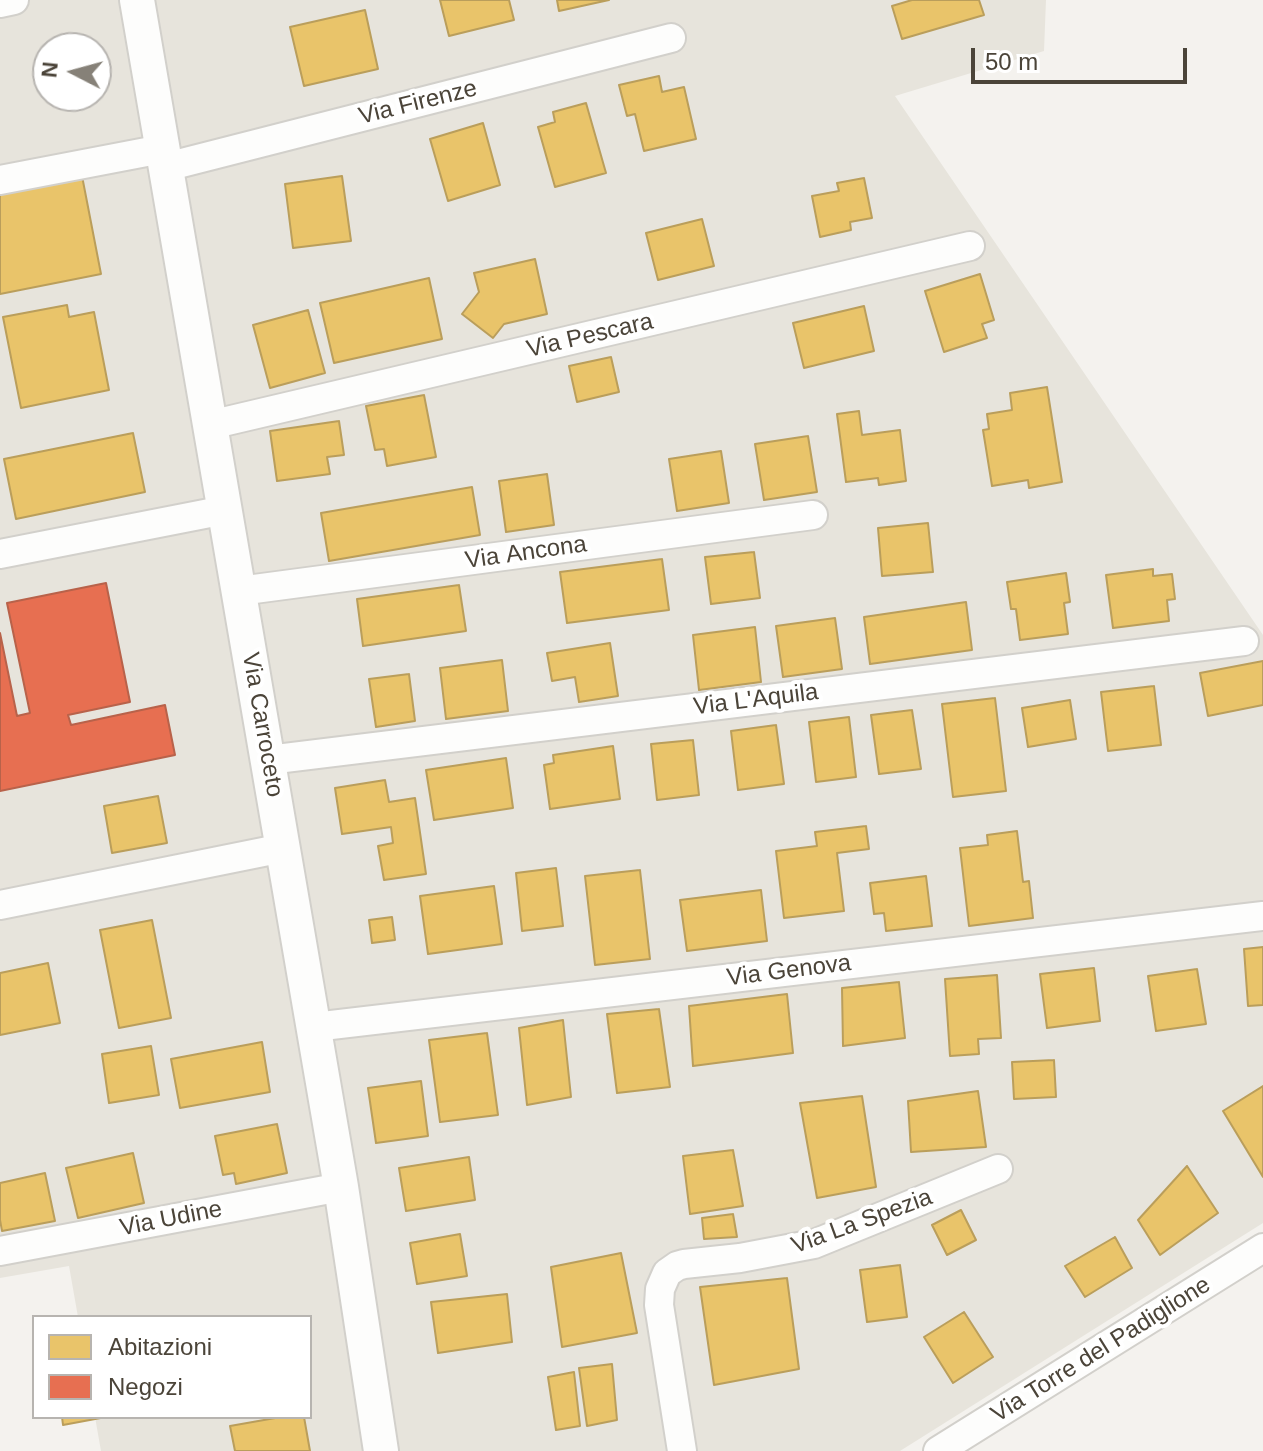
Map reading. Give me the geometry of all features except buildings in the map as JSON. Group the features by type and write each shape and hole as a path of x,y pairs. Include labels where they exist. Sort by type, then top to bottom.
{"street":[{"path":"0,3 14,0"},
{"name":"Via Carroceto","path":"137,0 341,1187 381,1451"},
{"name":"Via Firenze","path":"0,180 164,158 671,38"},
{"name":"Via Pescara","path":"210,425 970,246"},
{"path":"0,554 225,510"},
{"name":"Via Ancona","path":"239,591 813,515"},
{"name":"Via L'Aquila","path":"268,760 1244,641"},
{"path":"0,905 283,848"},
{"name":"Via Genova","path":"314,1027 1263,916"},
{"name":"Via La Spezia","path":"682,1451 659,1305 660,1289 667,1273 684,1264 754,1256 814,1244 998,1169"},
{"name":"Via Udine","path":"0,1251 341,1187"},
{"name":"Via Torre del Padiglione","path":"938,1451 1263,1248"}],"shaded area":[{"path":"0,0 1046,0 1044,51 895,96 1263,635 1263,1223 900,1451 101,1451 95,1419 312,1419 312,1315 78,1315 69,1266 0,1278"}]}
